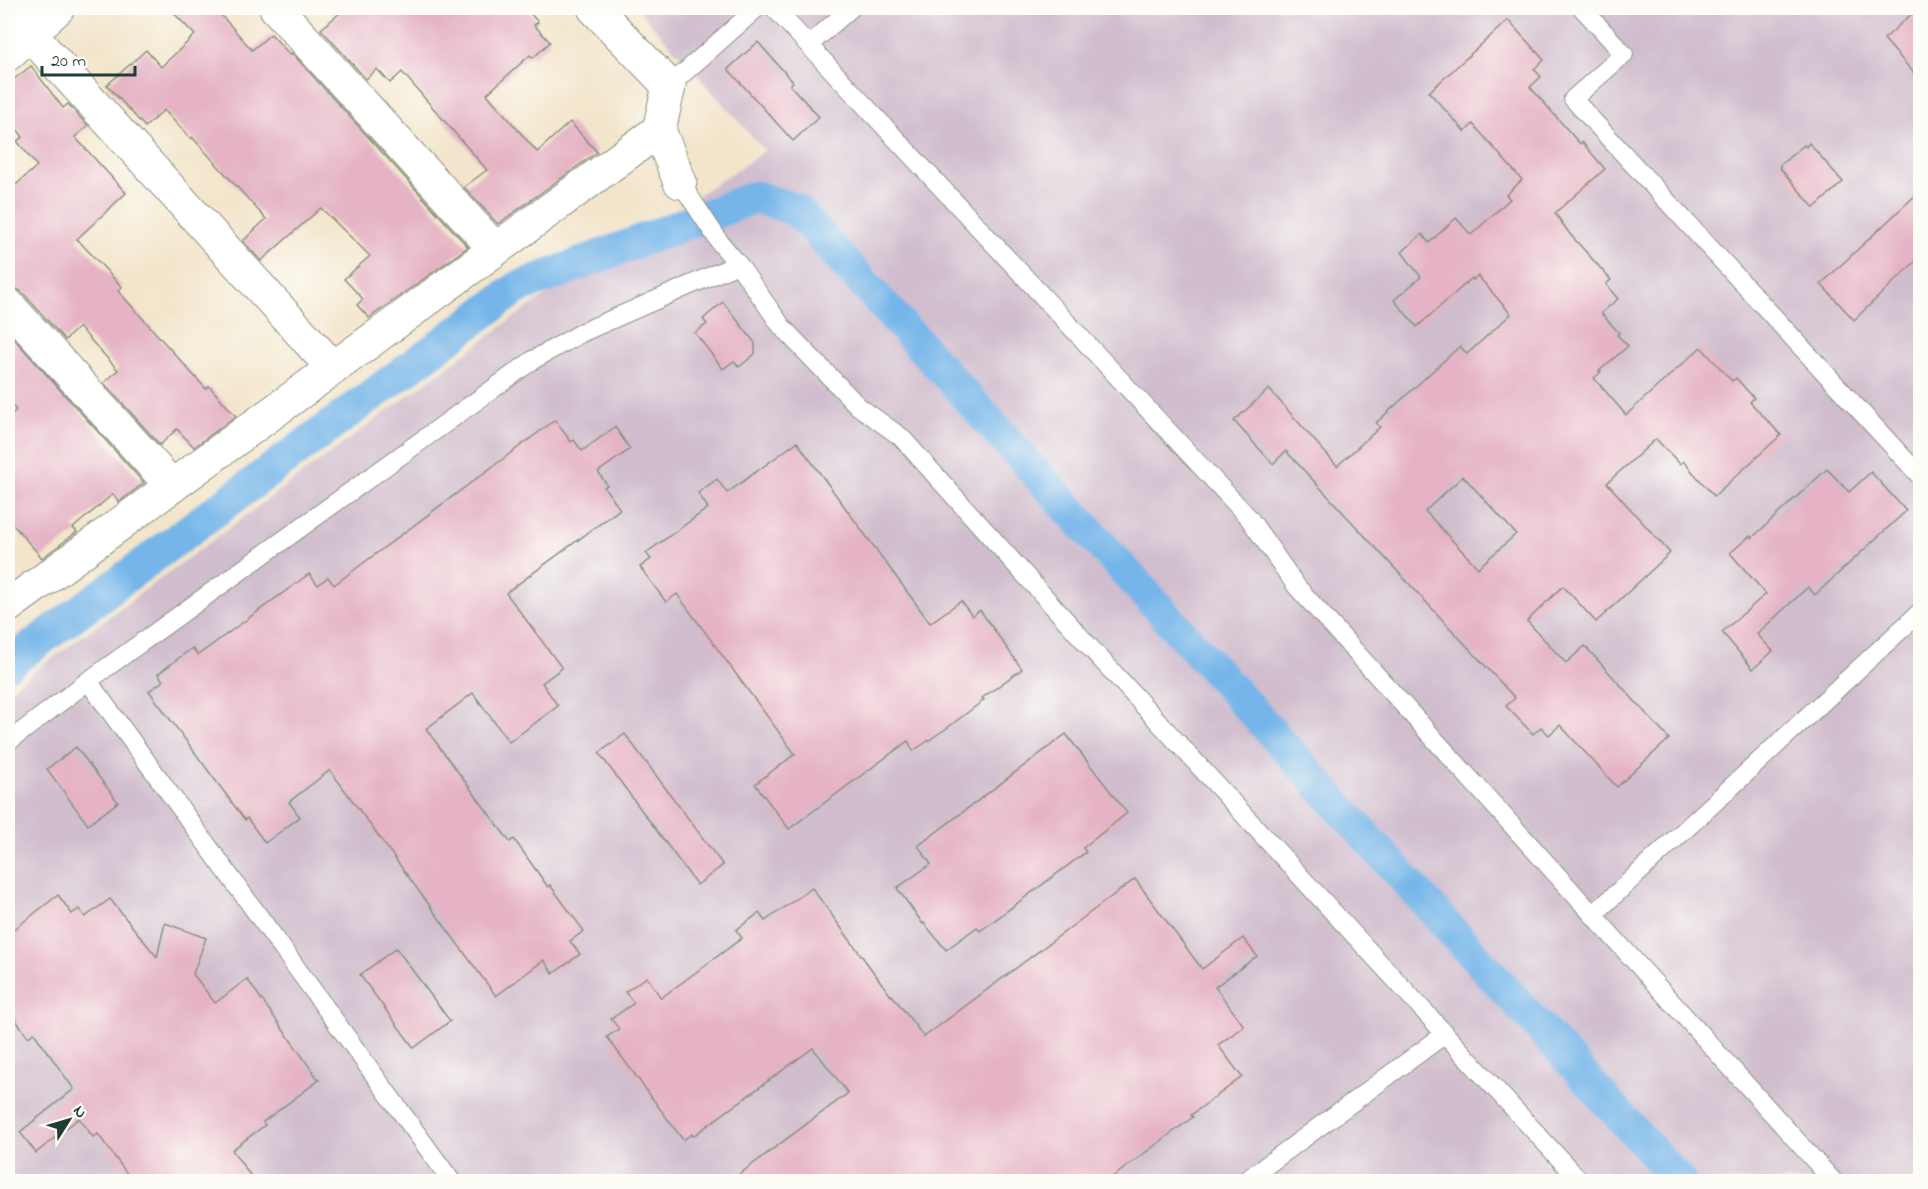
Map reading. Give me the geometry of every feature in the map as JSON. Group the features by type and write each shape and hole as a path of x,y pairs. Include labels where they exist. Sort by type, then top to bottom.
{"street":[{"path":"18,44 58,8"},
{"path":"276,8 495,249"},
{"path":"594,8 669,86 659,130 680,182"},
{"path":"8,10 18,44 333,368"},
{"path":"8,606 659,130"},
{"path":"8,305 172,486"}],"lane":[{"path":"669,86 757,8"},
{"path":"774,8 1249,518 1297,587 1834,1182"},
{"path":"809,45 851,8"},
{"path":"1582,8 1624,54 1573,99 1920,476"},
{"path":"680,182 782,327 858,406 901,437 1079,635 1581,1182"},
{"path":"8,742 88,681 533,360 583,332 738,264"},
{"path":"1593,915 1920,612"},
{"path":"88,681 452,1182"},
{"path":"1244,1182 1445,1034"}],"shaded area":[{"path":"637,8 1920,8 1920,1181 8,1181 8,691 527,308 765,151"}],"building":[{"path":"169,8 215,8 252,50 271,34 290,55 292,53 468,247 369,318 357,305 363,299 344,279 370,256 321,208 261,261 243,241 266,219 192,137 191,139 164,110 145,127 107,85 146,50 161,67 195,35"},
{"path":"346,8 525,8 538,22 534,25 550,42 533,58 530,55 487,94 537,152 570,122 597,152 498,224 464,187 487,170 402,72 390,83 377,69 366,79 321,29"},
{"path":"1920,8 1920,80 1884,39"},
{"path":"1508,20 1544,60 1534,69 1541,77 1530,87 1605,169 1555,213 1569,233 1611,280 1606,284 1618,299 1601,313 1628,346 1594,378 1626,415 1701,347 1732,381 1736,378 1754,398 1750,402 1781,435 1714,496 1683,461 1680,464 1656,439 1607,483 1670,553 1596,622 1563,586 1527,621 1566,663 1585,646 1669,739 1617,787 1560,725 1549,735 1541,727 1533,734 1506,706 1515,698 1286,451 1273,464 1234,421 1269,389 1337,466 1380,427 1376,423 1460,346 1467,354 1511,314 1478,276 1473,280 1472,278 1417,327 1394,300 1421,277 1402,252 1422,234 1429,243 1456,218 1471,235 1510,199 1506,195 1522,180 1473,124 1465,132 1429,92","holes":["1463,476 1516,534 1478,568 1425,511"]},
{"path":"758,42 793,82 790,85 819,117 793,141 728,69"},
{"path":"31,66 63,108 68,104 88,126 75,137 126,193 77,239 122,287 118,291 206,389 209,386 236,416 194,447 177,429 160,445 104,383 118,370 79,327 65,340 22,292 14,287 8,287 8,192 37,166 17,141 23,137 8,117 8,84"},
{"path":"1809,143 1843,182 1814,208 1780,168 1780,165"},
{"path":"1920,191 1920,257 1854,320 1821,284"},
{"path":"723,302 755,343 755,354 739,367 734,361 723,369 695,333 707,324 703,319"},
{"path":"8,332 144,483 119,502 113,494 73,528 77,532 42,558 8,519 8,418 16,410 8,401"},
{"path":"555,420 571,442 574,440 582,451 615,427 630,449 598,472 607,485 604,487 620,509 506,593 562,668 542,683 558,706 509,742 473,693 426,729 510,842 514,839 548,887 550,885 584,931 570,941 580,954 553,974 544,960 496,996 330,770 289,802 300,817 265,843 247,818 245,820 149,691 163,681 158,674 192,648 198,655 309,574 318,585 328,577 334,585"},
{"path":"797,442 930,623 961,601 972,616 980,610 1022,669 982,698 984,700 947,728 913,751 908,741 789,829 755,784 795,754 677,594 666,602 640,567 651,559 646,553 708,508 698,493 717,479 727,493"},
{"path":"1827,469 1849,492 1871,472 1906,511 1815,595 1808,587 1757,634 1773,651 1753,669 1722,632 1766,594 1730,553 1750,536 1752,538"},
{"path":"625,734 723,865 697,885 599,753"},
{"path":"1066,734 1127,813 1083,848 1086,852 980,931 977,927 946,950 923,924 897,888 931,864 918,846"},
{"path":"76,747 118,802 88,825 47,769"},
{"path":"1135,879 1202,969 1243,938 1257,956 1215,987 1244,1026 1218,1045 1242,1077 1106,1182 729,1182 848,1093 813,1048 693,1136 692,1134 683,1140 607,1037 619,1029 611,1019 634,1003 625,992 647,977 661,998 742,938 736,930 759,913 765,921 812,888 924,1037"},
{"path":"58,895 72,914 79,909 85,917 110,899 157,957 165,923 206,938 193,974 215,1003 247,979 319,1080 263,1122 265,1125 232,1150 255,1182 133,1182 98,1134 93,1137 79,1118 36,1153 20,1132 74,1089 34,1033 28,1037 8,1009 8,934"},
{"path":"396,948 450,1021 414,1048 360,975"}],"waterway":[{"path":"8,664 517,288 755,197 797,210 1680,1182"}]}
